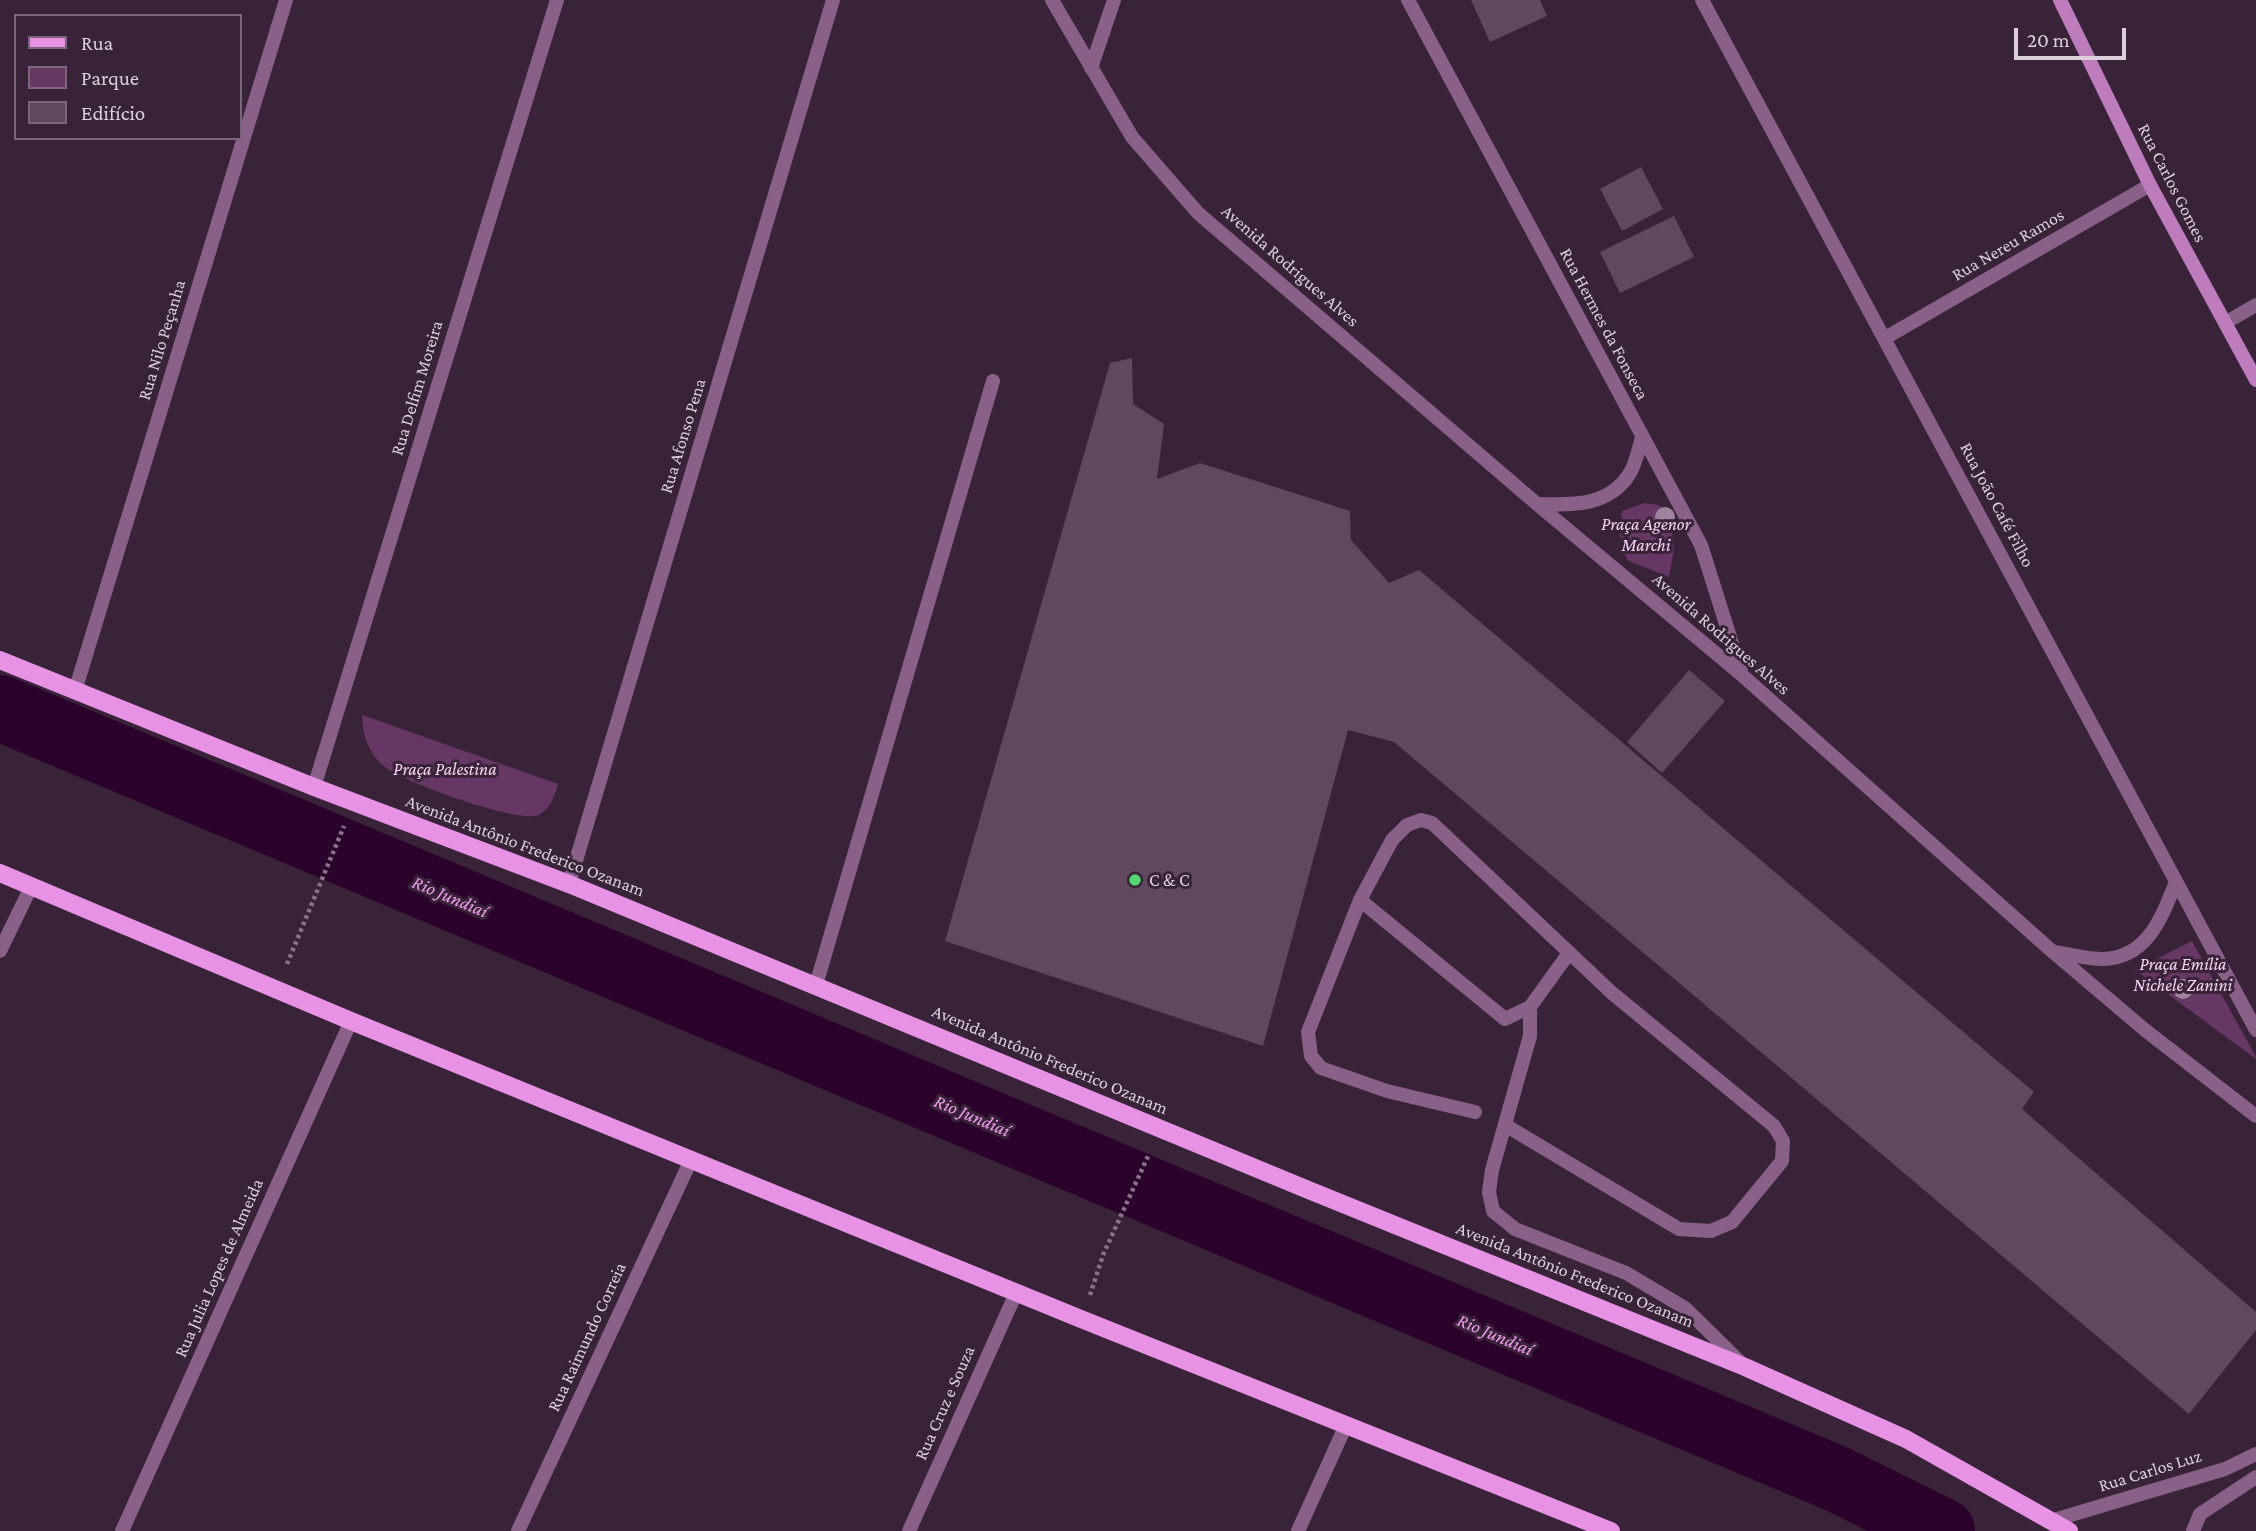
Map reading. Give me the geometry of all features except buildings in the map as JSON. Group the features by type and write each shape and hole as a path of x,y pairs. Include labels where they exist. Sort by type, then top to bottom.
{"main road":[{"name":"Rua Carlos Gomes","path":"2060,0 2150,185 2256,380"},
{"name":"Avenida Antônio Frederico Ozanam","path":"0,660 314,787 569,884 1306,1189 1745,1367 1906,1439 2070,1531"},
{"path":"0,873 691,1160 1611,1531"}],"street":[{"name":"Rua Nilo Peçanha","path":"75,691 286,0"},
{"name":"Rua Delfim Moreira","path":"314,787 557,0"},
{"name":"Rua Afonso Pena","path":"569,884 833,0"},
{"name":"Avenida Rodrigues Alves","path":"1052,0 1132,137 1198,213 1743,677 2053,952 2146,1030 2256,1116"},
{"path":"1091,68 1114,0"},
{"name":"Rua Hermes da Fonseca","path":"1408,0 1701,545 1743,677"},
{"name":"Rua João Café Filho","path":"1702,0 2256,1030"},
{"name":"Rua Nereu Ramos","path":"1885,338 2150,185"},
{"path":"2225,323 2256,304"},
{"path":"816,985 993,381"},
{"path":"1537,504 1582,505 1614,492 1631,472 1642,437"},
{"path":"1475,1112 1387,1091 1334,1073 1321,1068 1311,1056 1308,1032 1360,900 1392,840 1407,825 1421,820 1433,823 1612,993 1774,1126 1783,1141 1782,1161 1732,1222 1711,1231 1679,1229 1505,1125"},
{"path":"2053,952 2104,959 2132,952 2156,929 2176,882"},
{"path":"0,951 32,885"},
{"path":"1360,900 1505,1019 1531,1007 1569,953"},
{"path":"1531,1007 1531,1036 1492,1170 1489,1192 1493,1211 1515,1229 1626,1273 1685,1308 1745,1367"},
{"name":"Rua Julia Lopes de Almeida","path":"122,1531 351,1021"},
{"name":"Rua Raimundo Correia","path":"518,1531 691,1160"},
{"name":"Rua Cruz e Souza","path":"909,1531 1017,1292"},
{"path":"1298,1531 1346,1425"},
{"name":"Rua Carlos Luz","path":"2054,1520 2225,1469 2256,1454"},
{"path":"2193,1531 2200,1514 2256,1478"}],"path":[{"path":"300,934 347,820"},
{"path":"1081,1319 1104,1255 1149,1154"}],"green space":[{"name":"Praça Agenor Marchi","path":"1644,503 1658,505 1670,513 1674,549 1669,577 1627,560 1620,536 1622,511"},
{"name":"Praça Palestina","path":"362,715 558,784 554,797 539,815 527,816 486,808 414,782 379,762 365,737"},
{"name":"Praça Emília Nichele Zanini","path":"2192,941 2256,1057 2256,1059 2135,970"}],"waterway":[{"name":"Rio Jundiaí","path":"0,708 1837,1479 1942,1531"}],"place":[{"name":"C & C","path":"1135,880"}]}
